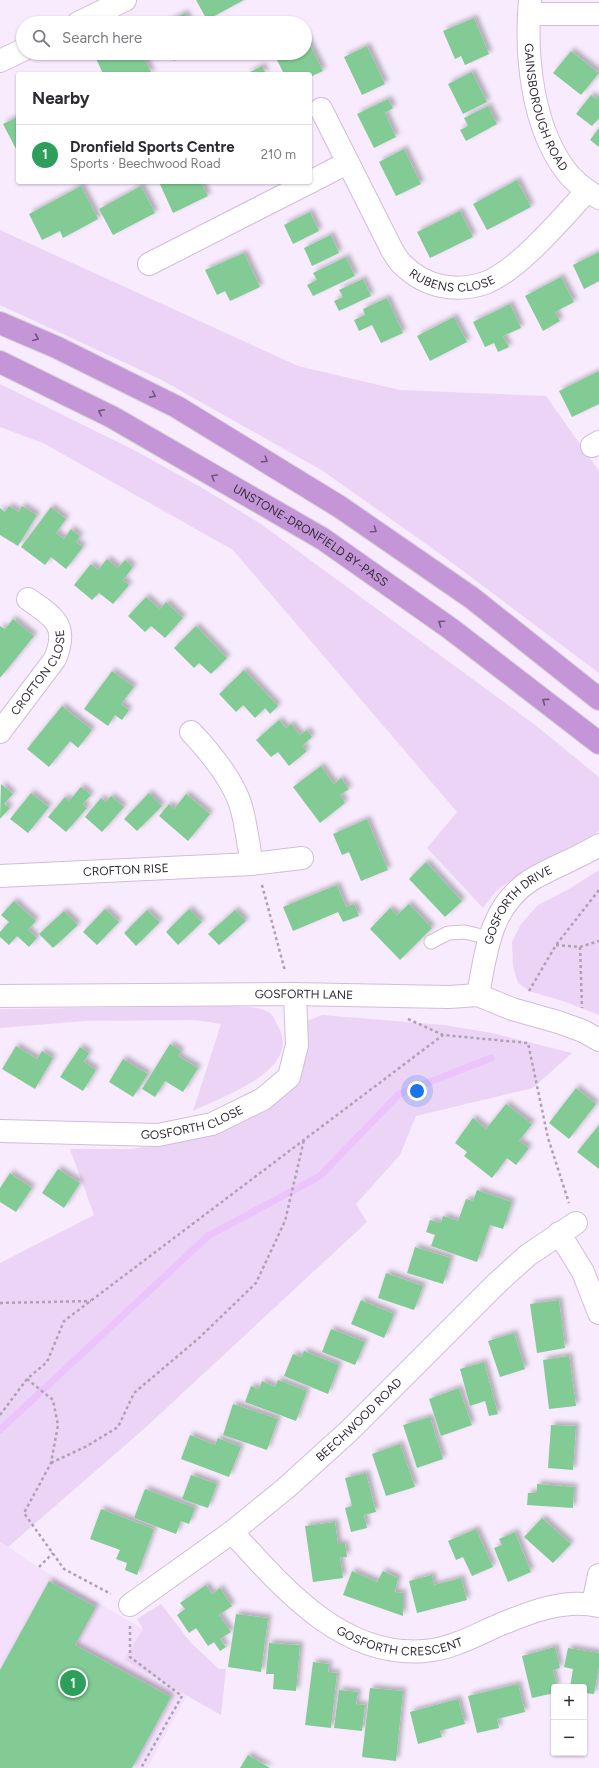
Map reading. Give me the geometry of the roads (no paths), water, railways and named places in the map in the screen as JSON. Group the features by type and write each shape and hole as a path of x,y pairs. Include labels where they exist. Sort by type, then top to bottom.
{"highway":[{"path":"0,323 56,347 177,407 340,507 472,598 598,698"},
{"name":"UNSTONE-DRONFIELD BY-PASS","path":"0,362 112,417 323,539 450,629 599,743"}],"street":[{"path":"92,16 125,0"},
{"path":"530,7 599,14"},
{"name":"GAINSBOROUGH ROAD","path":"530,7 530,72 538,108 551,146 566,171 593,194"},
{"path":"0,60 16,53"},
{"name":"RUBENS CLOSE","path":"315,110 347,163 391,248 402,265 422,280 443,287 462,287 485,282 504,272 593,194"},
{"path":"312,181 347,163"},
{"path":"149,264 306,184"},
{"name":"CROFTON CLOSE","path":"0,732 55,658 60,646 62,635 58,624 49,614 28,599"},
{"path":"191,732 219,766 240,804 254,864"},
{"name":"GOSFORTH DRIVE","path":"478,996 489,938 499,913 511,896 530,880 599,845"},
{"name":"CROFTON RISE","path":"0,876 254,864 302,858"},
{"name":"GOSFORTH LANE","path":"0,996 293,994 449,997 478,996 512,1009 558,1022 591,1036"},
{"name":"GOSFORTH CLOSE","path":"0,1131 158,1135 212,1124 263,1098 289,1077 297,1045 293,994"},
{"name":"BEECHWOOD ROAD","path":"130,1605 232,1532 286,1488 350,1430 523,1259 568,1228 599,1313"},
{"name":"GOSFORTH CRESCENT","path":"232,1532 279,1584 320,1618 358,1641 395,1651 427,1651 458,1643 528,1613 562,1604 596,1605"},
{"path":"596,1605 599,1575"}],"lane":[{"path":"431,942 448,933 465,932 489,938"}],"waterway":[{"path":"0,1430 208,1236 320,1176 399,1094 491,1058"}],"place":[{"name":"Dronfield Sports Centre","path":"73,1683"}]}
